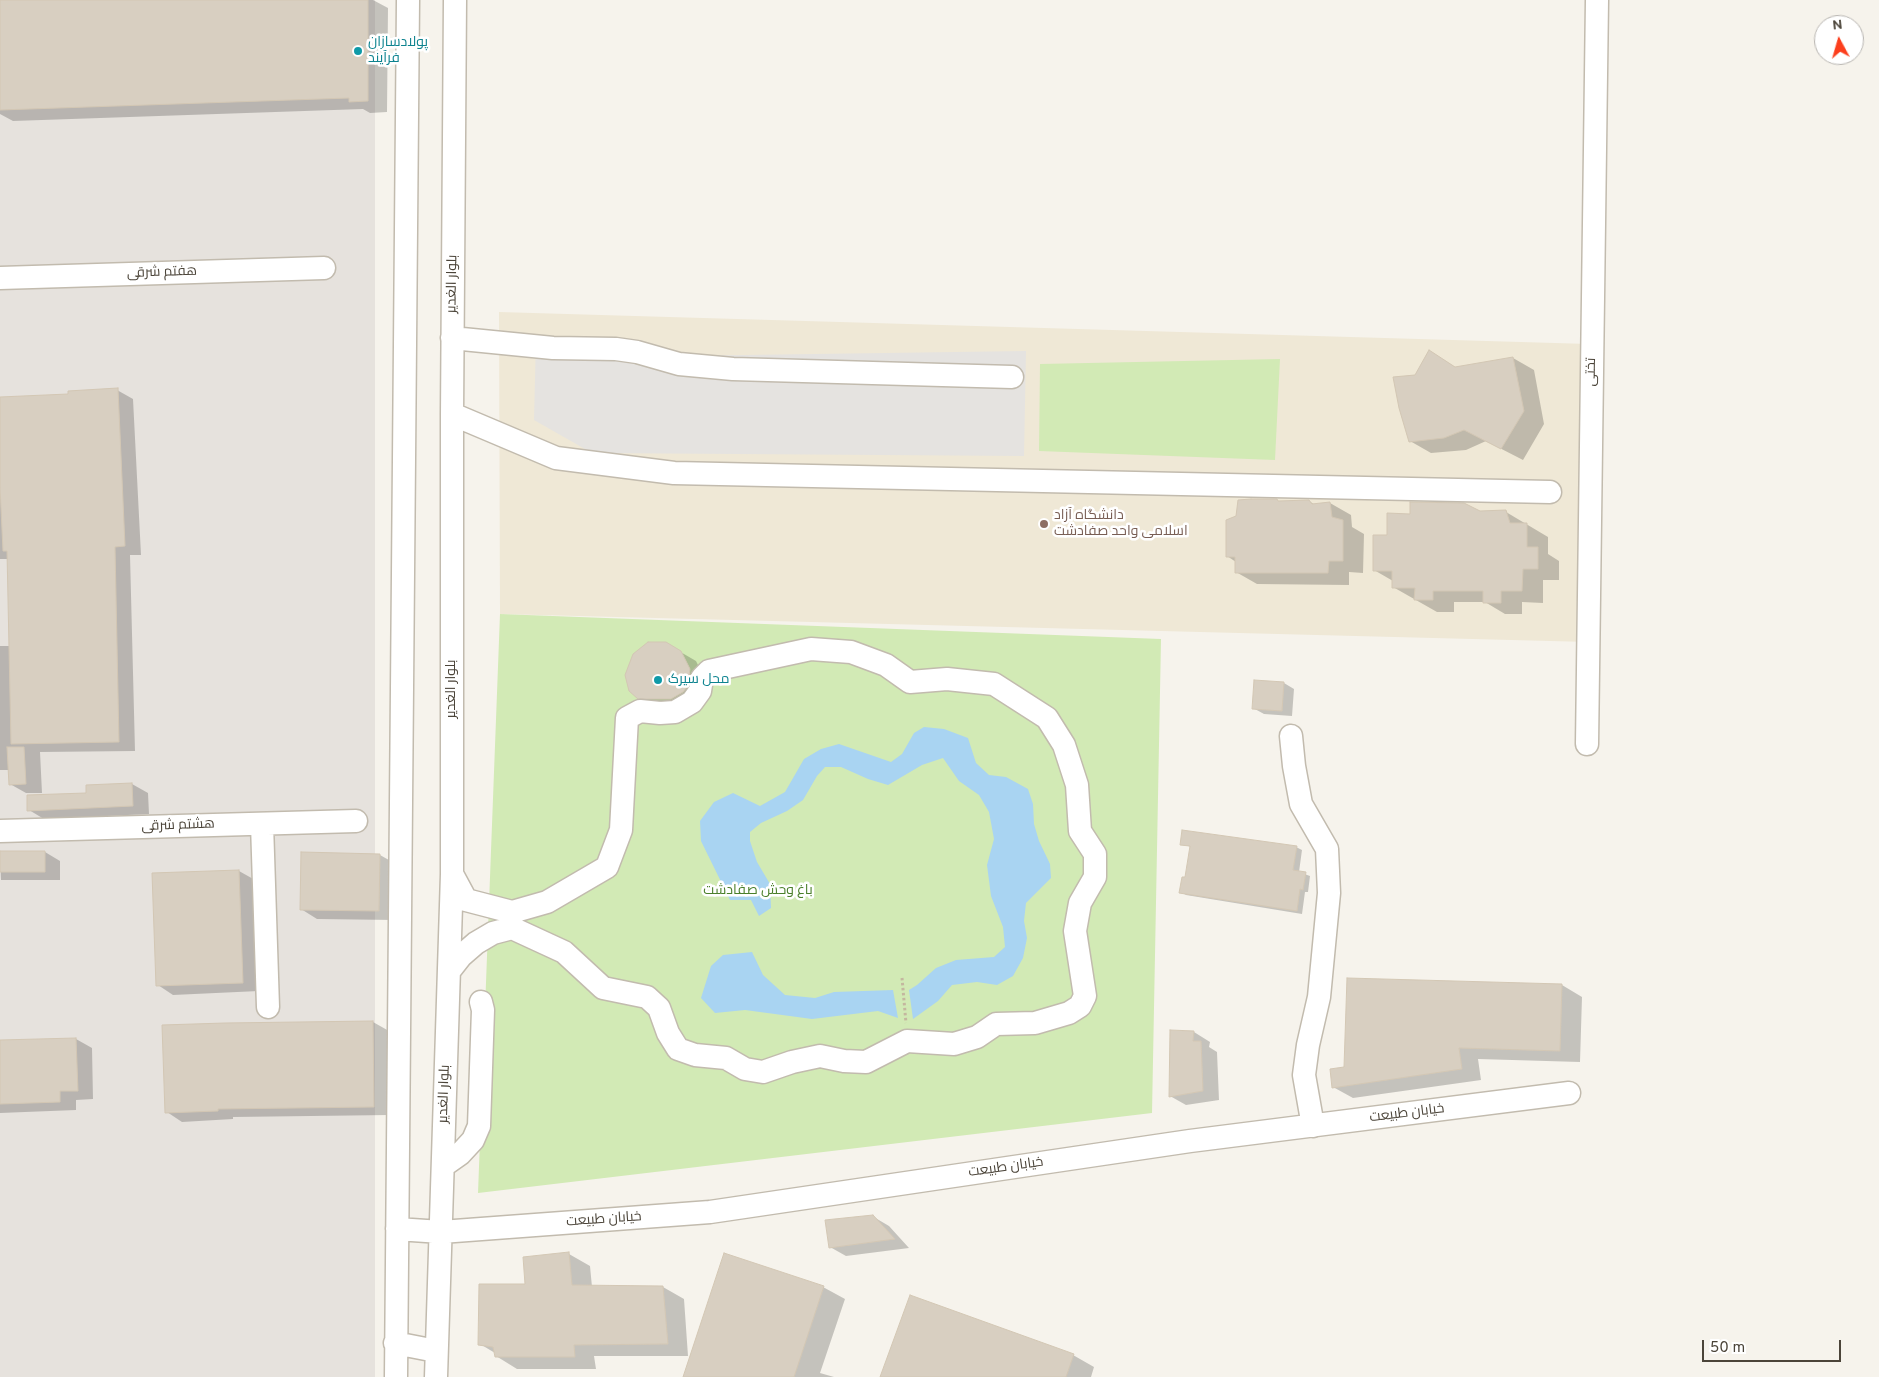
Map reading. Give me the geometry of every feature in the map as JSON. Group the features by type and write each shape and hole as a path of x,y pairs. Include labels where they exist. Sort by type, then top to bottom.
{"street":[{"path":"396,1377 408,0"},
{"name":"بلوار الغدیر","path":"436,1377 452,874 452,338 455,0"},
{"name":"تختی","path":"1587,744 1597,0"},
{"name":"هفتم شرقی","path":"0,278 324,268"},
{"path":"452,338 553,348 616,349 637,352 679,364 733,369 1012,377"},
{"path":"452,414 556,458 674,473 1550,492"},
{"path":"450,970 460,956 476,943 493,933 512,928 564,952 603,988 647,997 659,1008 668,1033 678,1049 695,1055 726,1058 745,1068 763,1072 792,1062 820,1056 844,1061 866,1062 907,1041 954,1044 977,1037 996,1024 1035,1023 1069,1013 1080,1006 1085,996 1075,931 1080,903 1095,877 1095,854 1080,831 1077,785 1064,745 1047,718 994,684 947,679 910,682 886,665 851,652 811,649 709,671 702,678 700,691 692,702 684,707 675,712 667,713 640,711 627,718 622,830 606,867 547,902 512,912 466,900 452,874"},
{"path":"1291,736 1301,804 1327,849 1329,892 1319,997 1308,1045 1304,1075 1313,1126"},
{"name":"هشتم شرقی","path":"0,832 356,821"},
{"path":"262,824 268,1007"},
{"path":"443,1166 460,1154 473,1140 479,1126 483,1010 481,1002"},
{"name":"خیابان طبیعت","path":"397,1229 441,1232 710,1212 1190,1141 1569,1093"},
{"path":"395,1343 436,1351"}],"path":[{"path":"902,978 907,1041"}],"shaded area":[{"path":"0,0 375,0 375,1377 0,1377"},
{"name":"دانشگاه آزاد اسلامی واحد صفادشت","path":"499,312 1589,344 1589,642 500,614"},
{"path":"536,339 603,357 1026,351 1024,456 592,453 534,420"}],"green space":[{"path":"1280,359 1275,460 1039,451 1040,364"},
{"name":"باغ وحش صفادشت","path":"500,614 1161,639 1152,1113 478,1193"}],"water":[{"path":"924,727 944,729 968,738 976,763 989,775 1006,777 1028,789 1033,804 1034,824 1039,841 1050,864 1051,878 1026,903 1024,921 1027,938 1023,958 1013,976 997,985 977,982 952,985 938,1001 913,1019 909,990 936,968 956,960 994,957 1005,947 1003,927 991,896 987,865 994,839 989,812 979,795 959,781 943,758 922,765 888,785 868,779 841,767 825,767 817,776 803,800 787,811 761,823 750,832 750,841 757,862 770,884 771,908 759,916 751,900 730,900 701,841 700,821 714,802 733,793 760,806 785,792 804,759 821,749 839,744 891,762 902,754 914,733"},
{"path":"752,952 763,975 785,995 815,998 834,992 893,990 898,1018 878,1011 812,1019 745,1010 715,1013 701,998 711,966 723,955"}],"building":[{"path":"0,0 368,0 368,101 349,102 349,98 0,110"},
{"path":"1429,350 1455,367 1513,357 1524,411 1501,449 1464,430 1444,438 1409,442 1399,408 1393,377 1415,375"},
{"path":"118,388 125,546 115,547 119,742 11,744 7,551 3,551 0,487 0,397 68,394 68,391"},
{"path":"1277,499 1278,501 1309,500 1312,504 1330,502 1332,517 1343,520 1343,561 1329,561 1328,573 1235,573 1235,557 1226,557 1226,520 1236,516 1238,500"},
{"path":"1410,502 1464,503 1480,511 1506,510 1510,523 1527,523 1527,547 1538,547 1538,569 1523,569 1522,591 1501,591 1501,603 1483,603 1483,591 1433,591 1433,600 1414,600 1415,588 1392,588 1392,571 1373,571 1373,535 1387,535 1387,513 1410,514"},
{"name":"محل سیرک","path":"648,642 666,642 681,651 690,669 688,686 683,692 671,699 638,699 629,691 625,675 633,654"},
{"path":"1254,680 1284,682 1282,711 1252,709"},
{"path":"7,747 24,747 26,784 9,785"},
{"path":"132,783 133,806 27,811 27,795 86,793 86,785"},
{"path":"1182,830 1297,846 1293,870 1306,872 1303,890 1300,889 1297,911 1179,893 1182,877 1185,877 1190,846 1180,845"},
{"path":"0,851 45,851 45,872 0,872"},
{"path":"301,852 380,854 379,911 300,910"},
{"path":"239,870 243,983 156,986 152,873"},
{"path":"1347,978 1562,984 1560,1051 1459,1048 1462,1069 1332,1088 1330,1069 1344,1067"},
{"path":"373,1021 374,1107 218,1109 218,1111 165,1113 162,1025"},
{"path":"1170,1030 1194,1031 1193,1041 1201,1041 1203,1091 1169,1097"},
{"path":"76,1038 78,1091 60,1091 60,1102 0,1104 0,1040"},
{"path":"873,1215 895,1239 829,1248 825,1220"},
{"path":"569,1252 572,1285 663,1286 668,1344 574,1345 575,1357 495,1357 493,1347 478,1345 479,1284 525,1284 523,1257"},
{"path":"724,1253 824,1286 794,1377 683,1377"},
{"path":"910,1295 1074,1354 1066,1377 880,1377"}],"place":[{"name":"پولادسازان فرآیند","path":"358,51"},
{"name":"دانشگاه آزاد اسلامی واحد صفادشت","path":"1044,524"},
{"name":"محل سیرک","path":"658,680"}]}
